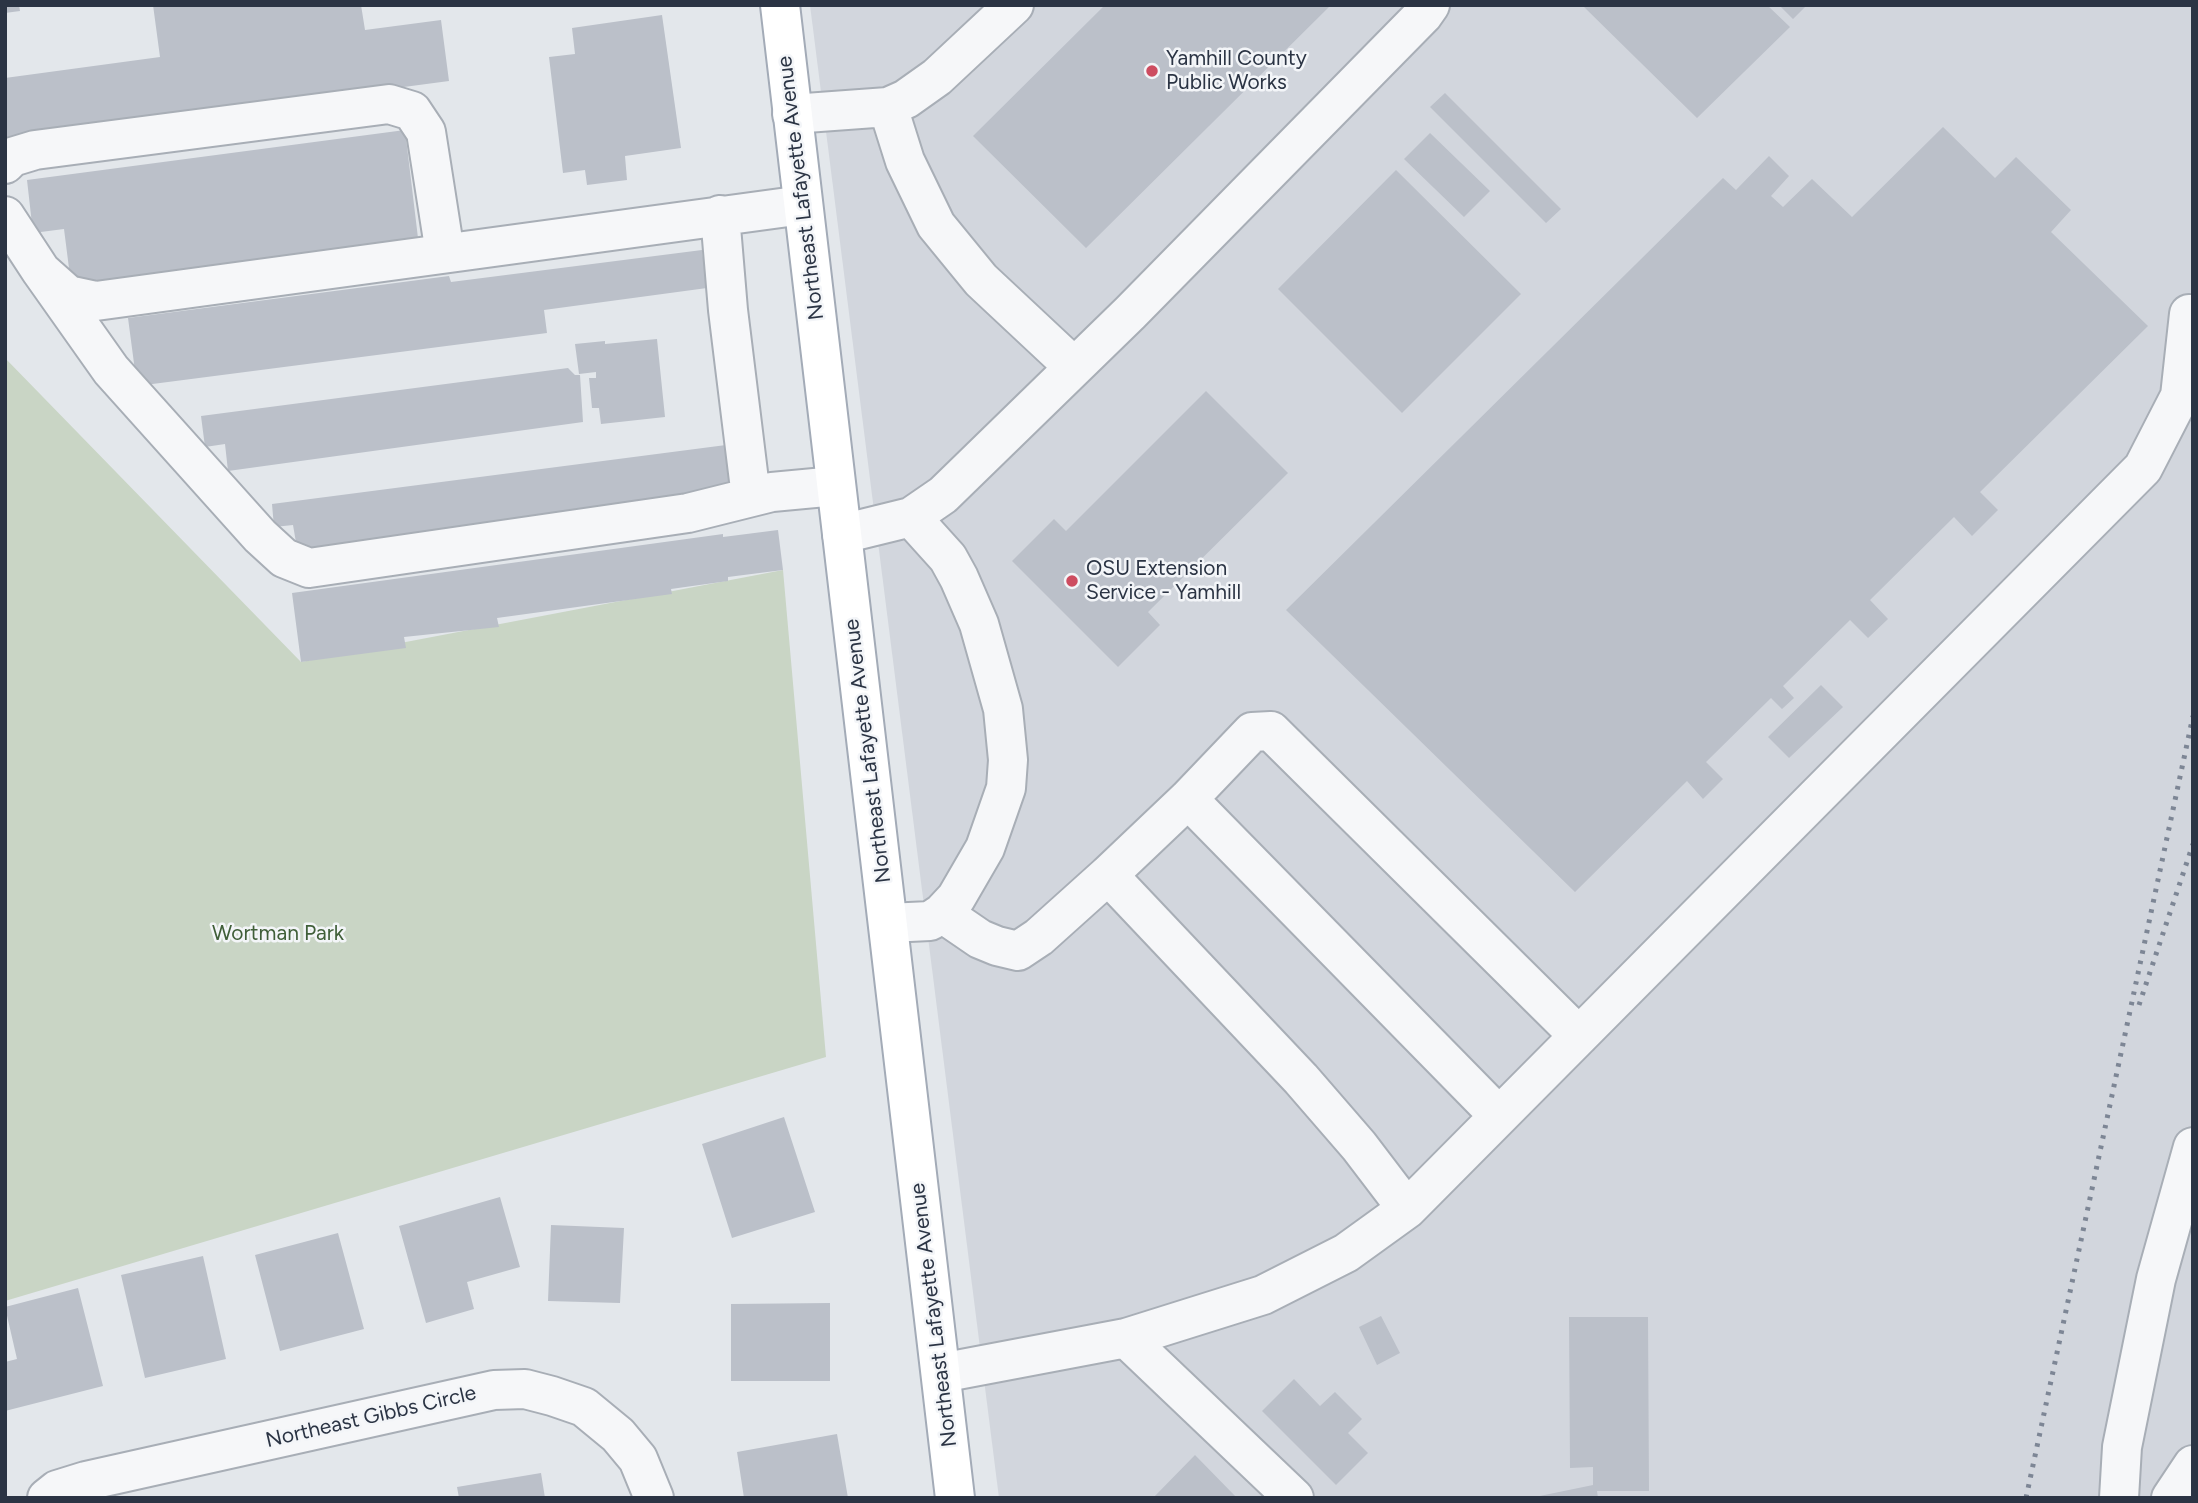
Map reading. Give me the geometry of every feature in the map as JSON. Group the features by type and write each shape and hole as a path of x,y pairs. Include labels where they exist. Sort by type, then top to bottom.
{"main road":[{"name":"Northeast Lafayette Avenue","path":"779,5 955,1498"}],"street":[{"path":"792,114 888,107 906,99 937,77 1002,9"},
{"path":"842,534 911,517 943,495 1074,368 1421,9"},
{"path":"5,164 12,157 35,150 389,104 412,111 426,132 445,253"},
{"path":"888,107 905,162 936,225 981,280 1074,368"},
{"path":"41,271 68,295 96,301 803,205"},
{"path":"720,215 728,310 751,497"},
{"path":"5,216 111,370 260,536 284,558 309,568 688,513 772,492 836,486"},
{"path":"941,1373 1126,1338 1263,1295 1346,1253 1407,1209 2143,468 2180,396 2189,314"},
{"path":"888,923 930,921 942,913 963,888 985,848 1006,788 1008,760 1003,709 979,624 948,558 911,517"},
{"path":"942,913 980,939 1018,951 1039,937 1108,875 1188,799 1252,732 1271,731 1579,1036"},
{"path":"1188,799 1499,1116"},
{"path":"1108,875 1301,1079 1359,1146 1407,1209"},
{"path":"2119,1498 2122,1447 2156,1279 2193,1147"},
{"path":"1126,1338 1294,1498"},
{"name":"Northeast Gibbs Circle","path":"47,1498 57,1490 86,1481 494,1390 526,1389 584,1408 618,1435 638,1459 654,1498"},
{"path":"2171,1498 2193,1465"}],"shaded area":[{"path":"810,5 2193,5 2193,1498 999,1498"}],"green space":[{"name":"Wortman Park","path":"5,358 301,662 783,570 826,1057 5,1301"}],"building":[{"path":"5,5 19,5 20,11 5,13"},
{"path":"153,5 361,5 365,30 441,20 449,81 5,140 5,78 160,57"},
{"name":"Yamhill County Public Works","path":"1105,5 1331,5 1086,248 973,136"},
{"path":"1582,5 1767,5 1790,27 1697,118"},
{"path":"1779,5 1807,5 1793,19"},
{"path":"662,15 681,148 625,156 627,180 587,185 585,170 563,173 549,57 575,54 572,28"},
{"path":"1445,93 1561,209 1546,223 1430,107"},
{"path":"1943,127 1995,178 2016,157 2071,210 2051,232 2148,326 1980,492 1998,510 1972,536 1954,517 1870,600 1888,619 1868,638 1850,620 1783,686 1794,698 1782,709 1771,698 1706,762 1723,779 1703,799 1687,781 1575,892 1286,610 1723,178 1736,190 1769,156 1789,176 1771,196 1783,207 1812,179 1852,217"},
{"path":"405,130 418,238 71,284 64,229 33,233 27,180"},
{"path":"1430,133 1490,191 1464,217 1404,159"},
{"path":"1396,170 1521,294 1402,413 1278,289"},
{"path":"702,250 707,288 544,310 547,333 137,386 128,318 449,276 451,282"},
{"path":"657,339 665,417 601,424 599,408 592,408 589,378 596,378 596,372 579,374 575,344"},
{"path":"568,368 575,375 580,375 583,422 228,471 225,444 205,447 201,416"},
{"path":"1206,391 1288,473 1148,612 1160,625 1118,667 1012,561 1054,519 1066,531"},
{"path":"726,445 732,488 298,554 293,525 274,527 272,504"},
{"path":"778,530 783,570 728,577 728,581 671,589 672,594 497,618 499,627 404,637 406,648 301,662 292,593 723,534 723,537"},
{"path":"1821,685 1843,707 1789,758 1768,737"},
{"path":"784,1117 815,1212 732,1238 702,1144"},
{"path":"500,1197 520,1267 467,1282 474,1309 426,1323 399,1226"},
{"path":"551,1225 624,1228 620,1303 548,1301"},
{"path":"338,1233 364,1329 280,1351 255,1255"},
{"path":"203,1256 226,1359 145,1378 121,1275"},
{"path":"78,1288 103,1386 5,1411 5,1362 17,1359 5,1307"},
{"path":"830,1303 830,1381 731,1381 731,1304"},
{"path":"1381,1316 1400,1353 1377,1365 1359,1327"},
{"path":"1569,1317 1648,1317 1649,1491 1597,1491 1598,1498 1530,1498 1593,1485 1593,1467 1570,1468"},
{"path":"1294,1379 1320,1406 1335,1392 1362,1419 1348,1433 1368,1453 1336,1485 1262,1411"},
{"path":"837,1434 848,1498 744,1498 737,1452"},
{"path":"1195,1455 1237,1498 1153,1498"},
{"path":"541,1473 545,1498 459,1498 457,1487"}],"railway":[{"path":"2026,1498 2193,716"},
{"path":"2139,1005 2193,844"}],"place":[{"name":"Yamhill County Public Works","path":"1152,71"},
{"name":"OSU Extension Service - Yamhill","path":"1072,581"}]}
